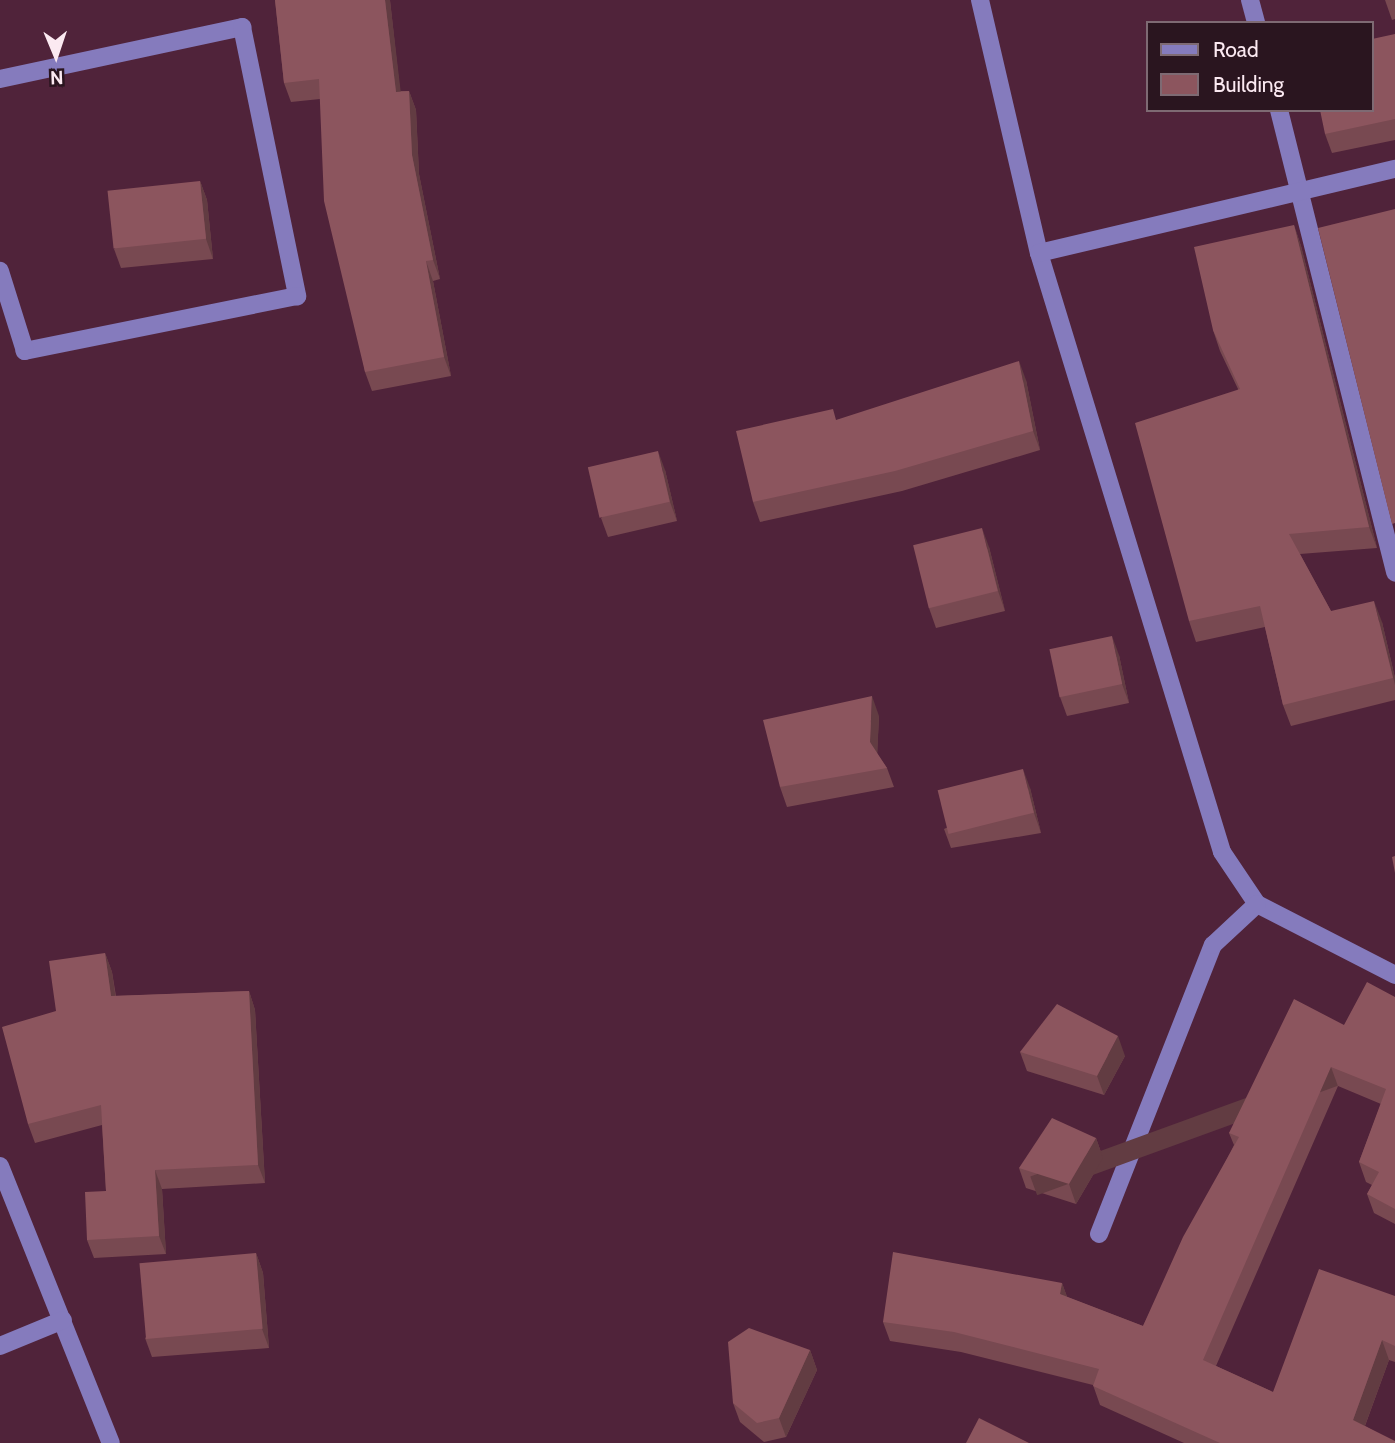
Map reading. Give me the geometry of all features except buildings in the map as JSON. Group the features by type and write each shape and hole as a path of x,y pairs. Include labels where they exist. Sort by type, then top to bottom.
{"street":[{"path":"980,0 1039,253 1222,852 1257,904 1395,975"},
{"path":"1250,0 1255,21"},
{"path":"0,79 242,27 297,296 25,351 0,271"},
{"path":"1280,112 1395,573"},
{"path":"1039,253 1395,169"},
{"path":"1099,1234 1213,945 1257,904"},
{"path":"0,1166 111,1443"},
{"path":"0,1346 63,1320"}]}
